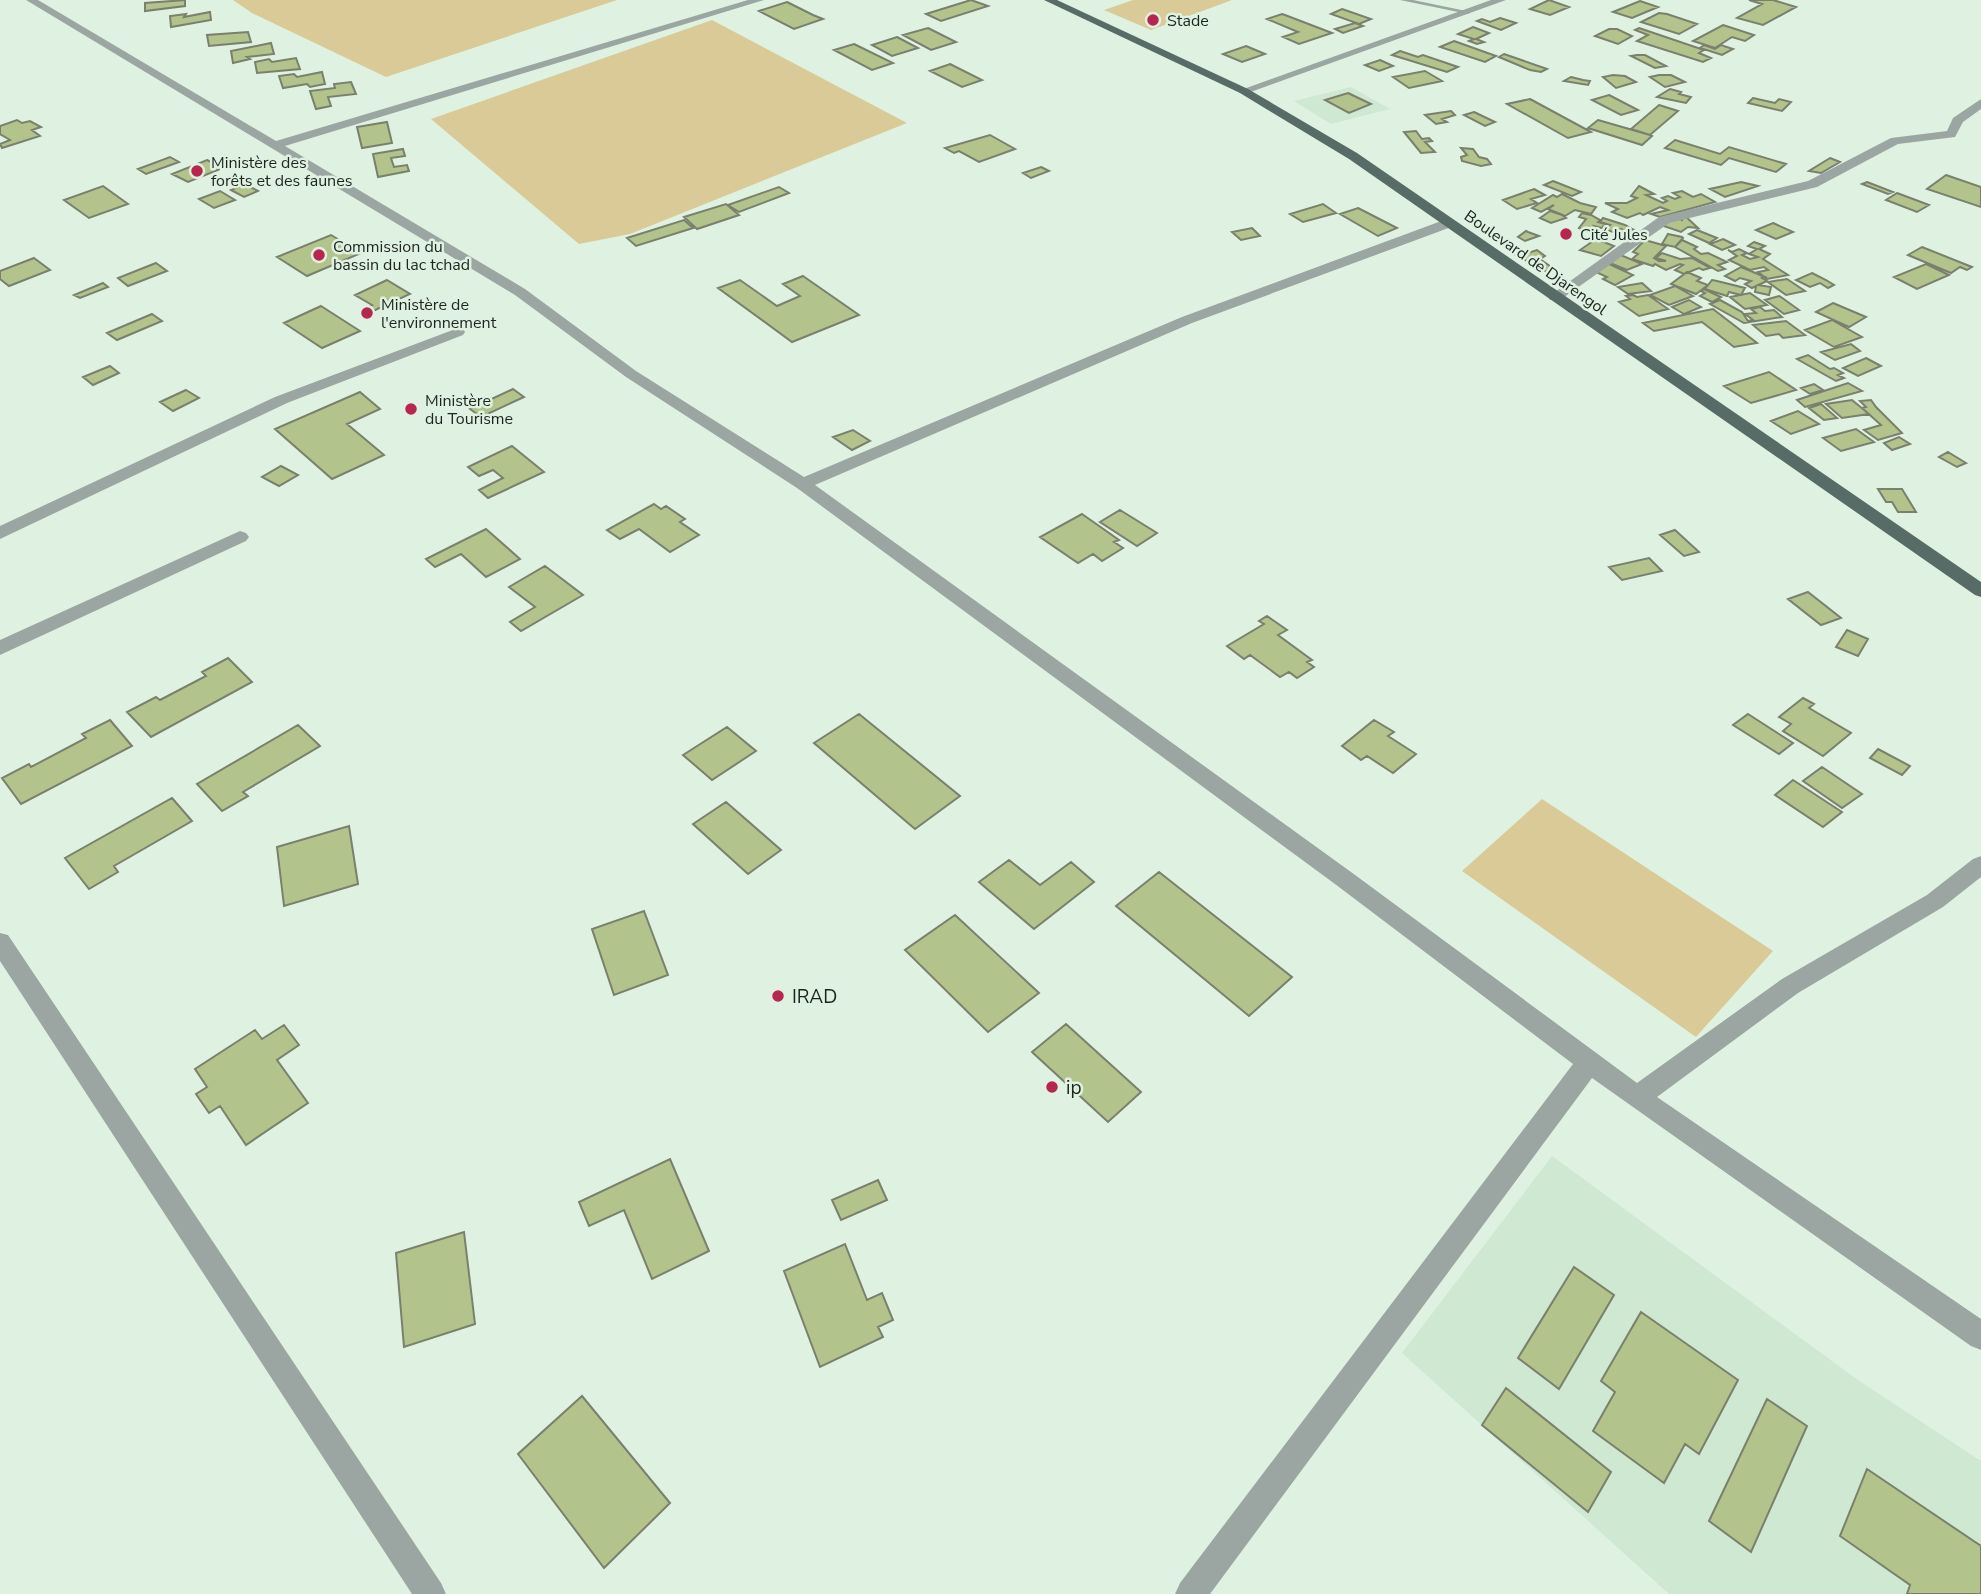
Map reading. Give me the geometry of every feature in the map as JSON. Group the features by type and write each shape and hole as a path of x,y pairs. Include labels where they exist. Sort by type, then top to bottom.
{"main road":[{"name":"Boulevard de Djarengol","path":"1049,0 1244,92 1353,156 1555,297 1977,583"}],"street":[{"path":"31,0 520,292 631,374 803,484 1343,878 1637,1097 1981,1336"},
{"path":"273,146 759,0"},
{"path":"1244,92 1501,0"},
{"path":"1555,297 1664,220 1812,184 1895,141 1951,134 1956,121 1981,103"},
{"path":"803,484 1187,320 1449,223"},
{"path":"0,533 281,400 458,331"},
{"path":"0,648 240,537"},
{"path":"1637,1097 1790,986 1935,901 1981,865"},
{"path":"0,942 430,1594"},
{"path":"1191,1594 1589,1062"}],"lane":[{"path":"1403,0 1468,12"}],"shaded area":[{"path":"233,0 617,0 386,77 252,13"},
{"name":"Stade","path":"1133,0 1232,0 1151,30 1104,10"},
{"path":"712,20 907,123 630,234 579,244 431,119"},
{"path":"1351,87 1390,109 1331,124 1294,101"},
{"path":"1542,799 1773,951 1696,1037 1462,871"},
{"path":"1552,1156 1858,1380 1981,1461 1981,1594 1669,1594 1402,1353"}],"building":[{"path":"185,0 185,6 145,11 145,3"},
{"path":"971,0 988,6 941,21 926,14"},
{"path":"1549,0 1569,7 1550,15 1530,9"},
{"path":"1749,0 1773,0 1796,7 1763,25 1737,18 1762,4"},
{"path":"1640,1 1658,7 1632,18 1613,12"},
{"path":"787,2 823,19 794,29 759,11"},
{"path":"1342,9 1371,19 1359,24 1331,14"},
{"path":"210,12 211,20 171,27 170,16 186,14 184,17"},
{"path":"1659,13 1697,24 1679,34 1641,22"},
{"path":"1282,14 1332,33 1299,44 1283,37 1298,32 1267,19"},
{"path":"1500,18 1516,23 1501,30 1477,21 1482,19 1490,22"},
{"path":"1355,23 1363,26 1343,33 1335,29"},
{"path":"1723,25 1754,35 1745,41 1732,37 1715,48 1693,41"},
{"path":"1473,27 1489,33 1476,39 1484,42 1477,44 1469,41 1474,39 1458,34"},
{"path":"928,28 956,42 931,50 903,35"},
{"path":"1639,28 1704,50 1699,53 1711,58 1703,62 1637,41 1648,35 1635,30"},
{"path":"1609,29 1617,29 1632,36 1618,44 1595,36"},
{"path":"248,32 251,42 209,46 207,35"},
{"path":"897,37 918,48 892,56 872,45"},
{"path":"1454,41 1496,56 1485,62 1440,47"},
{"path":"271,43 274,54 247,57 250,59 233,63 231,51"},
{"path":"854,44 893,63 872,70 834,50"},
{"path":"1704,45 1715,49 1721,45 1733,49 1722,55 1700,48"},
{"path":"1246,46 1265,54 1242,62 1223,54"},
{"path":"1400,51 1418,57 1423,55 1458,67 1447,72 1392,55"},
{"path":"1504,54 1547,69 1541,72 1530,70 1499,57"},
{"path":"1645,55 1666,66 1655,68 1631,56"},
{"path":"296,58 300,69 257,73 255,62"},
{"path":"1380,60 1393,66 1379,71 1365,65"},
{"path":"950,64 982,80 962,87 930,71"},
{"path":"1425,71 1442,81 1409,88 1393,77"},
{"path":"322,72 325,84 310,87 307,84 283,88 279,76 294,74 297,77"},
{"path":"1671,75 1685,82 1665,87 1650,77"},
{"path":"1625,76 1636,82 1616,88 1603,77"},
{"path":"1571,77 1590,81 1588,85 1564,81"},
{"path":"351,82 356,94 328,97 331,106 316,109 310,91 335,88 334,84"},
{"path":"1670,89 1691,97 1686,103 1657,97"},
{"path":"1348,93 1371,104 1349,113 1325,100"},
{"path":"1609,95 1638,110 1621,115 1592,100"},
{"path":"1753,98 1775,103 1779,99 1791,102 1782,111 1748,103"},
{"path":"1530,99 1591,132 1568,138 1507,104"},
{"path":"1659,105 1678,111 1650,135 1631,129"},
{"path":"1451,111 1455,115 1442,119 1447,122 1436,124 1425,115"},
{"path":"1474,112 1495,122 1485,126 1464,115"},
{"path":"17,120 22,123 30,121 41,127 32,130 40,136 2,148 0,144 10,140 0,134 0,126"},
{"path":"1598,120 1652,136 1642,145 1588,128"},
{"path":"387,122 392,143 362,148 357,127"},
{"path":"1416,131 1422,139 1429,138 1432,141 1425,142 1435,152 1421,153 1404,132"},
{"path":"990,135 1015,149 979,162 959,151 954,153 945,148"},
{"path":"1675,140 1720,154 1729,147 1786,164 1776,172 1729,158 1721,165 1665,148"},
{"path":"1461,148 1473,149 1479,157 1487,159 1491,164 1481,166 1462,161 1461,157 1467,155"},
{"path":"403,149 405,156 391,158 394,167 407,165 409,171 378,177 373,154"},
{"path":"170,157 179,162 146,174 138,169"},
{"path":"1830,158 1840,162 1821,173 1809,171"},
{"name":"Ministère des forêts et des faunes","path":"207,160 223,168 188,182 172,174"},
{"path":"1041,167 1049,171 1031,178 1023,173"},
{"path":"1946,175 1981,187 1981,207 1927,189"},
{"path":"1553,181 1581,192 1572,196 1544,185"},
{"path":"1741,182 1758,186 1725,197 1710,189"},
{"path":"1867,182 1893,192 1888,194 1862,184"},
{"path":"245,184 258,191 244,197 231,190"},
{"path":"103,186 128,204 89,218 64,200"},
{"path":"1639,186 1654,194 1646,195 1663,203 1667,201 1662,198 1668,196 1675,199 1680,197 1673,193 1682,191 1693,197 1701,194 1715,202 1660,217 1651,214 1668,210 1660,207 1643,215 1640,213 1627,218 1612,212 1618,209 1605,203 1627,203 1637,198 1631,196"},
{"path":"779,187 789,193 739,212 728,205"},
{"path":"1534,189 1545,195 1531,199 1537,203 1517,209 1503,200"},
{"path":"220,191 235,200 214,208 199,199"},
{"path":"1897,193 1929,205 1917,212 1886,200"},
{"path":"1562,194 1596,207 1591,214 1575,210 1565,216 1548,209 1554,205 1541,212 1532,208 1553,195 1557,197"},
{"path":"726,204 739,215 697,229 684,217"},
{"path":"1323,204 1336,213 1303,222 1290,214"},
{"path":"1358,208 1397,228 1378,236 1340,214"},
{"path":"1550,211 1566,218 1551,223 1540,218"},
{"path":"1582,213 1605,224 1602,228 1594,226 1596,229 1591,233 1579,228 1586,219 1579,217"},
{"path":"1684,215 1698,228 1688,227 1681,232 1658,224 1678,218 1682,220"},
{"path":"1603,218 1634,230 1627,232 1621,229 1615,233 1605,229 1610,225 1600,222"},
{"path":"684,220 693,228 636,246 627,238"},
{"path":"1773,223 1793,232 1776,239 1756,230"},
{"path":"1252,228 1260,236 1241,240 1232,232"},
{"path":"1697,230 1717,238 1709,243 1689,234"},
{"path":"1526,231 1539,236 1525,241 1518,237"},
{"path":"1668,234 1683,238 1675,247 1662,244"},
{"name":"Commission du bassin du lac tchad","path":"331,235 361,253 307,276 277,257"},
{"path":"1596,239 1614,246 1601,256 1580,250"},
{"path":"1723,239 1735,245 1722,250 1710,244"},
{"path":"1645,240 1666,246 1654,258 1659,261 1666,261 1656,258 1662,253 1680,259 1692,258 1710,268 1699,268 1684,274 1675,270 1683,265 1680,264 1666,270 1655,264 1653,266 1632,259 1638,254 1633,252"},
{"path":"1682,240 1697,247 1694,249 1701,254 1708,253 1727,262 1718,265 1725,269 1718,271 1675,247"},
{"path":"1754,242 1765,246 1759,249 1770,254 1763,259 1788,275 1767,279 1758,272 1768,270 1764,267 1750,270 1729,260 1737,256 1728,250 1732,252 1739,249 1747,253 1742,255 1750,259 1758,257 1749,254 1757,249 1748,246"},
{"path":"1922,247 1972,267 1967,270 1960,267 1951,273 1908,255"},
{"path":"1524,250 1528,253 1537,250 1545,256 1540,259 1554,269 1547,272 1514,254"},
{"path":"1616,253 1642,264 1627,270 1605,261"},
{"path":"34,258 50,270 9,286 0,279 0,271"},
{"path":"156,263 167,271 128,286 118,278"},
{"path":"1607,263 1633,275 1615,285 1596,272"},
{"path":"1926,264 1949,275 1917,289 1894,277"},
{"path":"1741,267 1765,277 1762,278 1767,281 1758,285 1771,287 1769,295 1755,292 1756,286 1752,288 1745,284 1751,281 1740,278 1735,281 1725,276"},
{"path":"1687,272 1701,278 1697,281 1708,285 1696,294 1671,284"},
{"path":"1812,273 1834,285 1828,288 1820,283 1810,287 1796,280"},
{"path":"803,276 859,315 792,342 718,288 740,280 777,306 800,296 783,284"},
{"path":"1787,279 1805,291 1786,295 1768,282"},
{"path":"387,280 410,294 373,311 367,307 372,305 355,295"},
{"path":"1712,280 1745,288 1741,295 1729,292 1727,296 1705,289"},
{"path":"103,283 108,287 80,298 74,295"},
{"path":"1642,283 1651,291 1628,294 1618,287"},
{"path":"1675,286 1693,296 1669,305 1650,295"},
{"path":"1704,289 1721,297 1712,302 1700,296 1705,293 1701,291"},
{"path":"1750,293 1767,305 1745,309 1730,297"},
{"path":"1648,295 1668,309 1639,316 1619,302 1630,299 1626,296"},
{"path":"1779,296 1799,310 1784,314 1765,300"},
{"path":"1689,300 1701,307 1684,314 1672,307"},
{"path":"1720,300 1742,312 1748,321 1753,320 1745,314 1756,313 1751,309 1760,307 1765,311 1774,310 1782,317 1744,323 1710,304"},
{"path":"1833,303 1866,317 1849,327 1816,312"},
{"path":"321,306 360,331 322,348 284,323"},
{"path":"1713,309 1757,343 1734,347 1702,322 1654,331 1643,323"},
{"path":"152,314 162,321 117,340 107,333"},
{"path":"1832,320 1862,337 1834,347 1805,330"},
{"path":"1786,321 1805,335 1783,338 1779,334 1766,336 1753,325"},
{"path":"1851,344 1860,351 1835,360 1821,352"},
{"path":"1808,355 1830,369 1834,368 1843,373 1838,375 1844,378 1836,381 1797,359"},
{"path":"1866,358 1881,366 1858,376 1843,368"},
{"path":"110,366 119,373 93,385 83,377"},
{"path":"1769,372 1796,390 1751,403 1724,386"},
{"path":"1848,383 1862,391 1805,407 1797,400"},
{"path":"1814,384 1823,390 1810,394 1801,388"},
{"path":"513,389 524,397 481,417 470,409"},
{"path":"186,390 199,398 173,411 160,402"},
{"path":"360,392 380,409 347,424 384,455 332,479 275,429"},
{"path":"1852,400 1869,414 1842,418 1826,404"},
{"path":"1871,400 1902,433 1878,440 1864,430 1881,425 1862,408 1866,407 1860,401"},
{"path":"1821,404 1837,418 1824,420 1809,408"},
{"path":"1798,411 1819,424 1791,434 1771,421"},
{"path":"1856,429 1874,442 1841,451 1823,438"},
{"path":"853,430 870,441 852,450 833,437"},
{"path":"1899,437 1910,444 1892,450 1884,443"},
{"path":"512,446 544,472 488,498 479,490 503,478 493,470 479,476 468,467"},
{"path":"1948,452 1966,463 1957,467 1939,457"},
{"path":"281,466 298,475 279,486 262,477"},
{"path":"1878,489 1902,489 1916,512 1898,512 1892,502 1886,502"},
{"path":"654,504 661,509 666,506 685,519 680,522 699,535 670,552 639,529 620,539 607,530"},
{"path":"1120,510 1157,533 1137,546 1100,522"},
{"path":"1082,514 1119,540 1114,542 1123,548 1102,561 1093,554 1078,563 1040,537"},
{"path":"486,529 520,559 486,577 461,554 435,567 426,559"},
{"path":"1675,530 1699,552 1684,556 1660,535"},
{"path":"1649,558 1662,571 1622,580 1609,567"},
{"path":"545,566 583,595 521,631 510,622 535,607 509,587"},
{"path":"1808,592 1841,618 1821,625 1788,599"},
{"path":"1267,616 1287,630 1278,635 1312,660 1307,662 1314,667 1297,678 1289,672 1280,677 1250,655 1244,659 1227,646 1264,624 1259,621"},
{"path":"1847,630 1868,639 1858,656 1836,647"},
{"path":"228,658 252,682 151,737 127,712 156,697 160,700 206,676 202,672"},
{"path":"1803,698 1814,704 1809,708 1851,733 1823,756 1783,731 1791,724 1779,717"},
{"path":"859,714 960,796 915,829 814,743"},
{"path":"1748,714 1793,743 1779,754 1733,725"},
{"path":"110,720 132,746 21,804 2,778 29,764 31,767 86,738 82,734"},
{"path":"1374,720 1394,732 1388,736 1416,754 1393,773 1367,756 1361,760 1342,746"},
{"path":"298,725 320,746 243,792 248,796 222,811 197,784"},
{"path":"727,727 756,751 712,780 683,755"},
{"path":"1878,749 1910,766 1902,775 1870,758"},
{"path":"1822,767 1862,794 1842,808 1803,781"},
{"path":"1793,780 1842,812 1823,827 1775,795"},
{"path":"172,798 192,821 114,866 118,872 89,889 65,858"},
{"path":"726,802 781,850 748,874 693,824"},
{"path":"349,826 358,884 284,906 277,847"},
{"path":"1009,860 1040,885 1071,862 1094,882 1034,929 979,882"},
{"path":"1159,872 1292,977 1249,1016 1116,906"},
{"path":"644,911 668,975 614,995 592,929"},
{"path":"955,915 1039,993 988,1032 905,950"},
{"path":"1066,1024 1141,1092 1108,1122 1032,1052"},
{"path":"284,1025 299,1045 277,1060 308,1103 246,1145 220,1106 209,1113 196,1094 207,1087 195,1069 255,1030 262,1039"},
{"path":"670,1159 709,1251 652,1279 624,1210 589,1226 579,1202"},
{"path":"878,1180 887,1200 841,1220 832,1200"},
{"path":"464,1232 475,1324 404,1347 396,1253"},
{"path":"845,1244 867,1300 882,1293 893,1320 878,1327 883,1337 820,1367 784,1271"},
{"path":"1574,1267 1614,1295 1559,1389 1518,1358"},
{"path":"1641,1312 1738,1380 1699,1454 1685,1444 1664,1483 1593,1431 1615,1392 1601,1381"},
{"path":"1506,1388 1611,1472 1588,1512 1482,1425"},
{"path":"582,1396 670,1503 604,1568 518,1454"},
{"path":"1767,1399 1807,1426 1751,1552 1709,1521"},
{"path":"1867,1469 1981,1546 1981,1594 1907,1594 1910,1585 1840,1536"}],"place":[{"name":"Stade","path":"1153,20"},
{"name":"Ministère des forêts et des faunes","path":"197,171"},
{"name":"Cité Jules","path":"1566,234"},
{"name":"Commission du bassin du lac tchad","path":"319,255"},
{"name":"Ministère de l'environnement","path":"367,313"},
{"name":"Ministère du Tourisme","path":"411,409"},
{"name":"IRAD","path":"778,996"},
{"name":"ip","path":"1052,1087"}]}
